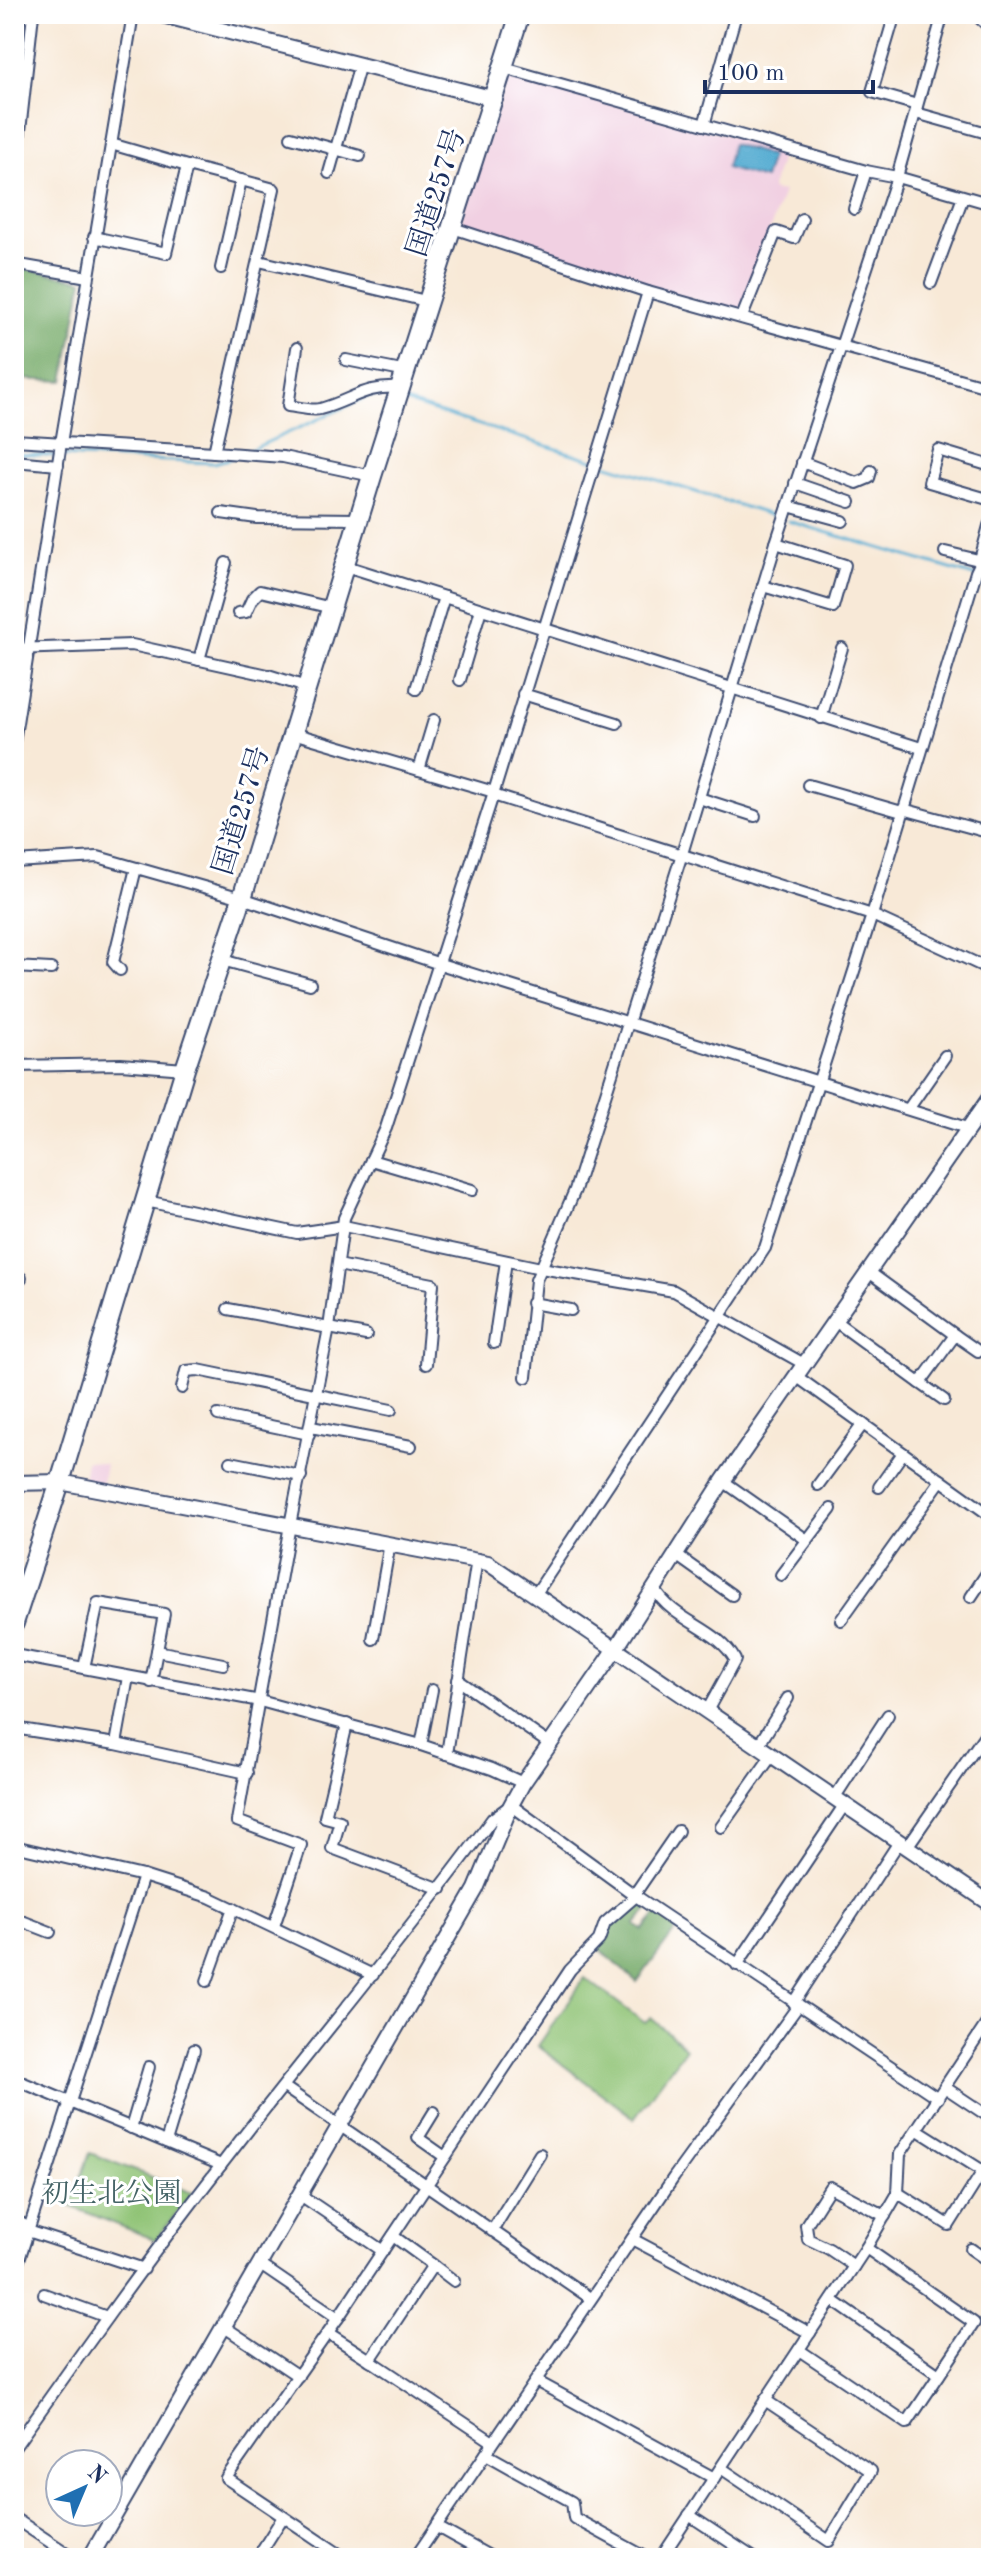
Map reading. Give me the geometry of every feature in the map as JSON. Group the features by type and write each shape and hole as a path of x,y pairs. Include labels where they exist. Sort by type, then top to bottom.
{"highway":[{"name":"国道257号","path":"14,1623 185,1069 242,898 372,476 520,14"},
{"path":"981,14 991,23"}],"street":[{"path":"14,185 33,14"},
{"path":"14,742 94,237 133,14"},
{"path":"158,14 495,99"},
{"path":"704,125 736,14"},
{"path":"895,14 872,92 991,134"},
{"path":"526,1377 536,1280 575,1190 795,483 897,177 943,14"},
{"path":"329,173 360,64"},
{"path":"504,68 991,204"},
{"path":"291,137 360,156"},
{"path":"111,144 274,189 214,452"},
{"path":"94,237 166,253 187,166"},
{"path":"854,209 866,171"},
{"path":"221,268 241,180"},
{"path":"931,283 963,197"},
{"path":"742,317 776,232 794,238 802,219"},
{"path":"453,228 648,292 991,388"},
{"path":"259,261 430,302"},
{"path":"14,264 88,277"},
{"path":"274,1926 301,1845 237,1821 329,1328 344,1218 386,1128 440,964 648,292"},
{"path":"297,348 288,406 317,410 367,389 381,386 401,390"},
{"path":"346,360 401,390"},
{"path":"14,440 257,454 372,476"},
{"path":"991,466 938,450 929,482 991,500"},
{"path":"14,461 58,465"},
{"path":"802,462 857,483 869,478 871,471"},
{"path":"795,483 850,502"},
{"path":"788,506 843,521"},
{"path":"221,513 257,518 360,519"},
{"path":"535,1595 765,1248 872,915 921,748 980,570 991,526"},
{"path":"763,586 833,607 845,565 776,543"},
{"path":"945,552 980,570"},
{"path":"199,660 226,563"},
{"path":"346,566 921,748"},
{"path":"238,613 246,612 260,591 332,608"},
{"path":"416,689 444,597"},
{"path":"460,680 481,609"},
{"path":"14,649 132,645 268,675 306,687"},
{"path":"821,718 842,648"},
{"path":"523,694 617,723"},
{"path":"419,770 434,720"},
{"path":"293,733 419,770 681,857 872,915 991,970"},
{"path":"808,785 991,833"},
{"path":"699,798 755,816"},
{"path":"14,862 98,857 242,898 440,964 970,1129"},
{"path":"120,970 113,962 136,868"},
{"path":"222,960 310,984"},
{"path":"14,967 51,969"},
{"path":"909,1108 945,1056"},
{"path":"14,1066 121,1064 185,1069"},
{"path":"90,2558 476,1889 523,1783 615,1650 723,1481 991,1096"},
{"path":"371,1160 472,1190"},
{"path":"146,1201 297,1233 344,1226 541,1268 674,1291 720,1316 800,1370 863,1424 991,1516"},
{"path":"494,1343 506,1261"},
{"path":"338,1265 433,1284 426,1364"},
{"path":"869,1272 978,1351"},
{"path":"532,1303 571,1310"},
{"path":"228,1309 366,1335"},
{"path":"835,1321 944,1400"},
{"path":"920,1383 955,1335"},
{"path":"182,1388 186,1371 192,1369 391,1410"},
{"path":"218,1415 411,1446"},
{"path":"818,1485 863,1424"},
{"path":"879,1487 903,1453"},
{"path":"231,1462 301,1476"},
{"path":"841,1620 941,1480"},
{"path":"723,1481 807,1540"},
{"path":"14,1483 60,1482 488,1563 991,1903"},
{"path":"781,1575 831,1509"},
{"path":"373,1639 390,1543"},
{"path":"676,1555 732,1595"},
{"path":"447,1754 477,1559"},
{"path":"971,1597 991,1567"},
{"path":"654,1588 662,1602 725,1646 735,1660 707,1711"},
{"path":"84,1668 98,1603 164,1614 151,1682"},
{"path":"157,1651 223,1664"},
{"path":"14,1655 260,1701 421,1745 523,1783"},
{"path":"116,1744 128,1677"},
{"path":"458,1680 551,1745"},
{"path":"421,1745 432,1690"},
{"path":"758,1746 788,1698"},
{"path":"737,1965 840,1800 888,1715"},
{"path":"347,1724 325,1817 340,1821 332,1848 441,1889"},
{"path":"415,2558 903,1844 991,1726"},
{"path":"14,1728 116,1744 247,1773"},
{"path":"721,1827 772,1755"},
{"path":"14,2448 221,2165 441,1889 492,1819 511,1805"},
{"path":"511,1805 737,1965 938,2098"},
{"path":"345,2558 226,2478 328,2333 570,1970 599,1940 605,1923 635,1895 678,1831"},
{"path":"14,1846 143,1876 209,1897 373,1975"},
{"path":"14,2275 143,1876"},
{"path":"207,1981 233,1908"},
{"path":"14,1918 50,1932"},
{"path":"661,2558 866,2248 898,2193 900,2154 991,2017"},
{"path":"166,2142 194,2050"},
{"path":"131,2128 149,2067"},
{"path":"14,2079 221,2165"},
{"path":"284,2087 590,2298"},
{"path":"946,2088 991,2118"},
{"path":"434,2112 418,2138 445,2157"},
{"path":"898,2193 949,2225 983,2171 918,2130"},
{"path":"492,2231 540,2154"},
{"path":"854,2266 808,2239 806,2225 830,2187 885,2216"},
{"path":"299,2194 383,2251"},
{"path":"14,2219 29,2230 144,2269"},
{"path":"393,2236 454,2281"},
{"path":"632,2239 810,2333"},
{"path":"799,2350 907,2423 974,2323 866,2248"},
{"path":"971,2249 991,2263"},
{"path":"259,2264 338,2318"},
{"path":"370,2360 433,2265"},
{"path":"44,2294 107,2317"},
{"path":"832,2300 939,2375"},
{"path":"223,2326 298,2376"},
{"path":"328,2333 493,2442"},
{"path":"536,2381 714,2478"},
{"path":"721,2468 829,2541 871,2471 765,2400"},
{"path":"486,2454 572,2502 574,2518 647,2558"},
{"path":"689,2515 754,2558"},
{"path":"257,2558 283,2517"},
{"path":"14,2518 74,2558"},
{"path":"437,2527 493,2558"},
{"path":"322,2558 329,2548"}],"shaded area":[{"path":"508,76 783,150 771,190 783,192 741,312 641,285 460,226"},
{"path":"86,1461 105,1464 102,1483 83,1481"}],"green space":[{"path":"14,267 83,280 64,381 14,379"},
{"path":"636,1901 649,1909 635,1925 643,1930 657,1914 677,1928 637,1982 597,1948 608,1925"},
{"path":"585,1978 645,2023 651,2018 686,2048 634,2118 538,2046"},
{"name":"初生北公園","path":"90,2153 192,2193 156,2240 70,2206"}],"water":[{"path":"732,144 771,156 764,179 726,168"}],"waterway":[{"path":"250,450 370,396 391,397"},
{"path":"402,401 780,518"},
{"path":"14,454 214,463 232,458"},
{"path":"788,521 991,581"}]}
